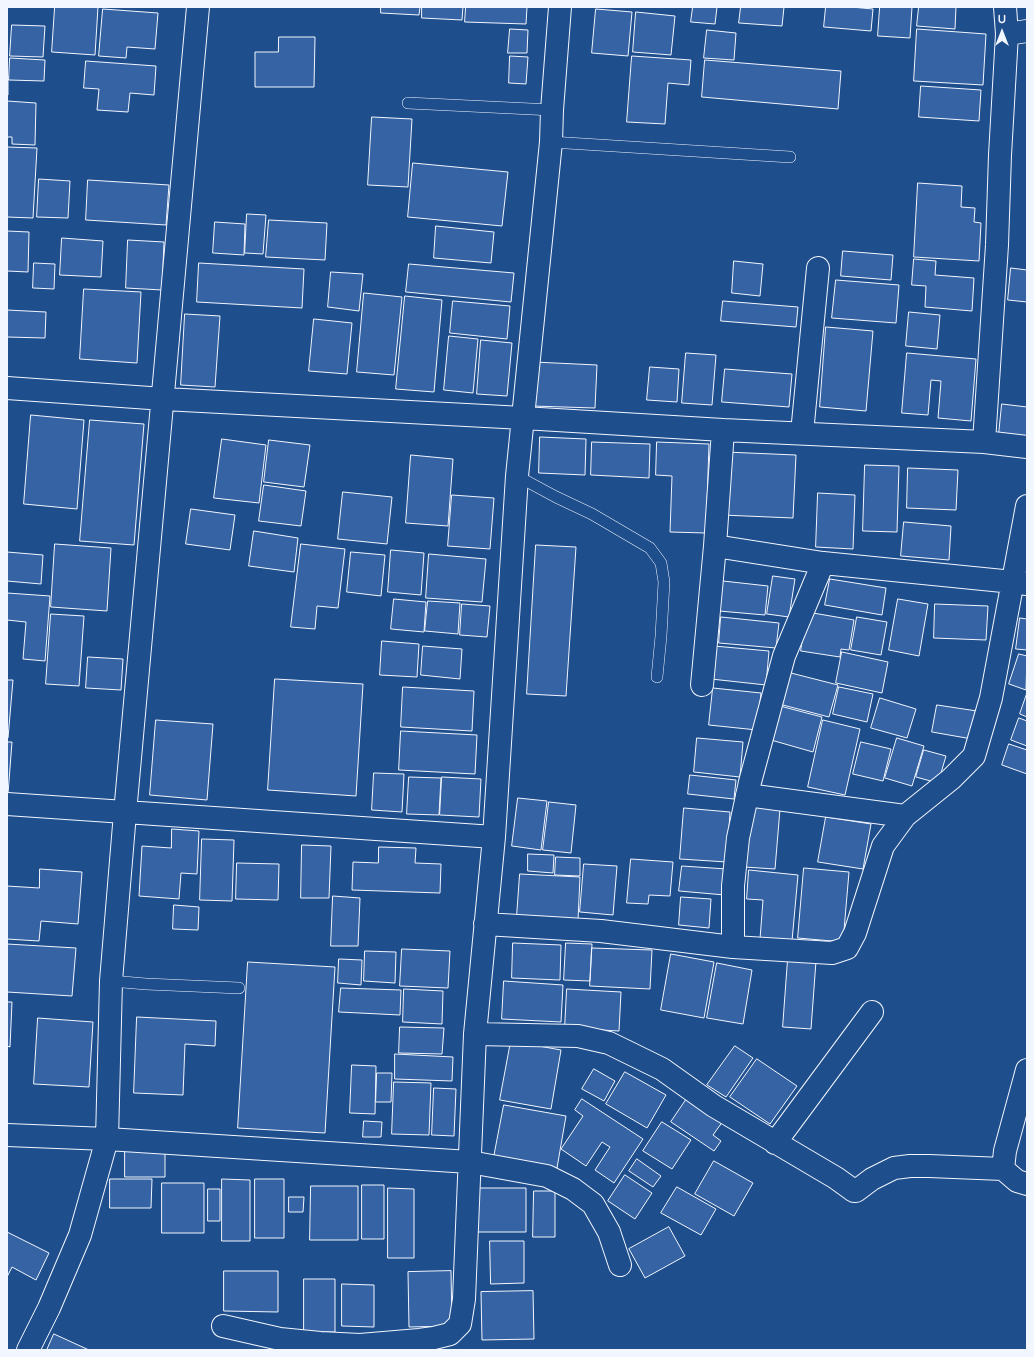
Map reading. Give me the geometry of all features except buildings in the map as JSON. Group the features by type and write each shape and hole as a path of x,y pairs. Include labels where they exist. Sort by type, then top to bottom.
{"street":[{"path":"28,1350 80,1235 107,1139 111,981 198,7"},
{"path":"223,1326 280,1339 299,1346 360,1345 434,1338 450,1334 460,1324 464,1299 475,1034 494,837 517,476 551,142 560,7"},
{"path":"984,442 997,245 1000,154 1017,32 1005,7"},
{"path":"802,433 818,268"},
{"path":"7,388 164,400 523,418 723,430 984,442 1027,447"},
{"path":"702,685 715,546 723,430"},
{"path":"485,924 601,931 733,947 832,953 847,948 855,933 883,846 905,816 951,779 974,756 991,698 1020,583 1027,506"},
{"path":"715,546 823,563 1020,583"},
{"path":"733,947 734,878 738,838 747,795 784,656 823,563"},
{"path":"747,795 905,816"},
{"path":"7,804 494,837"},
{"path":"775,1143 872,1012"},
{"path":"475,1034 578,1036 609,1043 662,1069 714,1106 836,1178 854,1191 872,1179 894,1168 910,1166 1003,1169 1017,1182 1027,1184"},
{"path":"1003,1169 1005,1151 1027,1070"},
{"path":"7,1135 107,1139 470,1162 547,1176 573,1189 593,1204 609,1232 620,1265"}],"lane":[{"path":"408,102 552,110"},
{"path":"551,142 790,156"},
{"path":"517,476 592,514 650,548 661,563 664,582 657,676"},
{"path":"111,981 240,988"}]}
